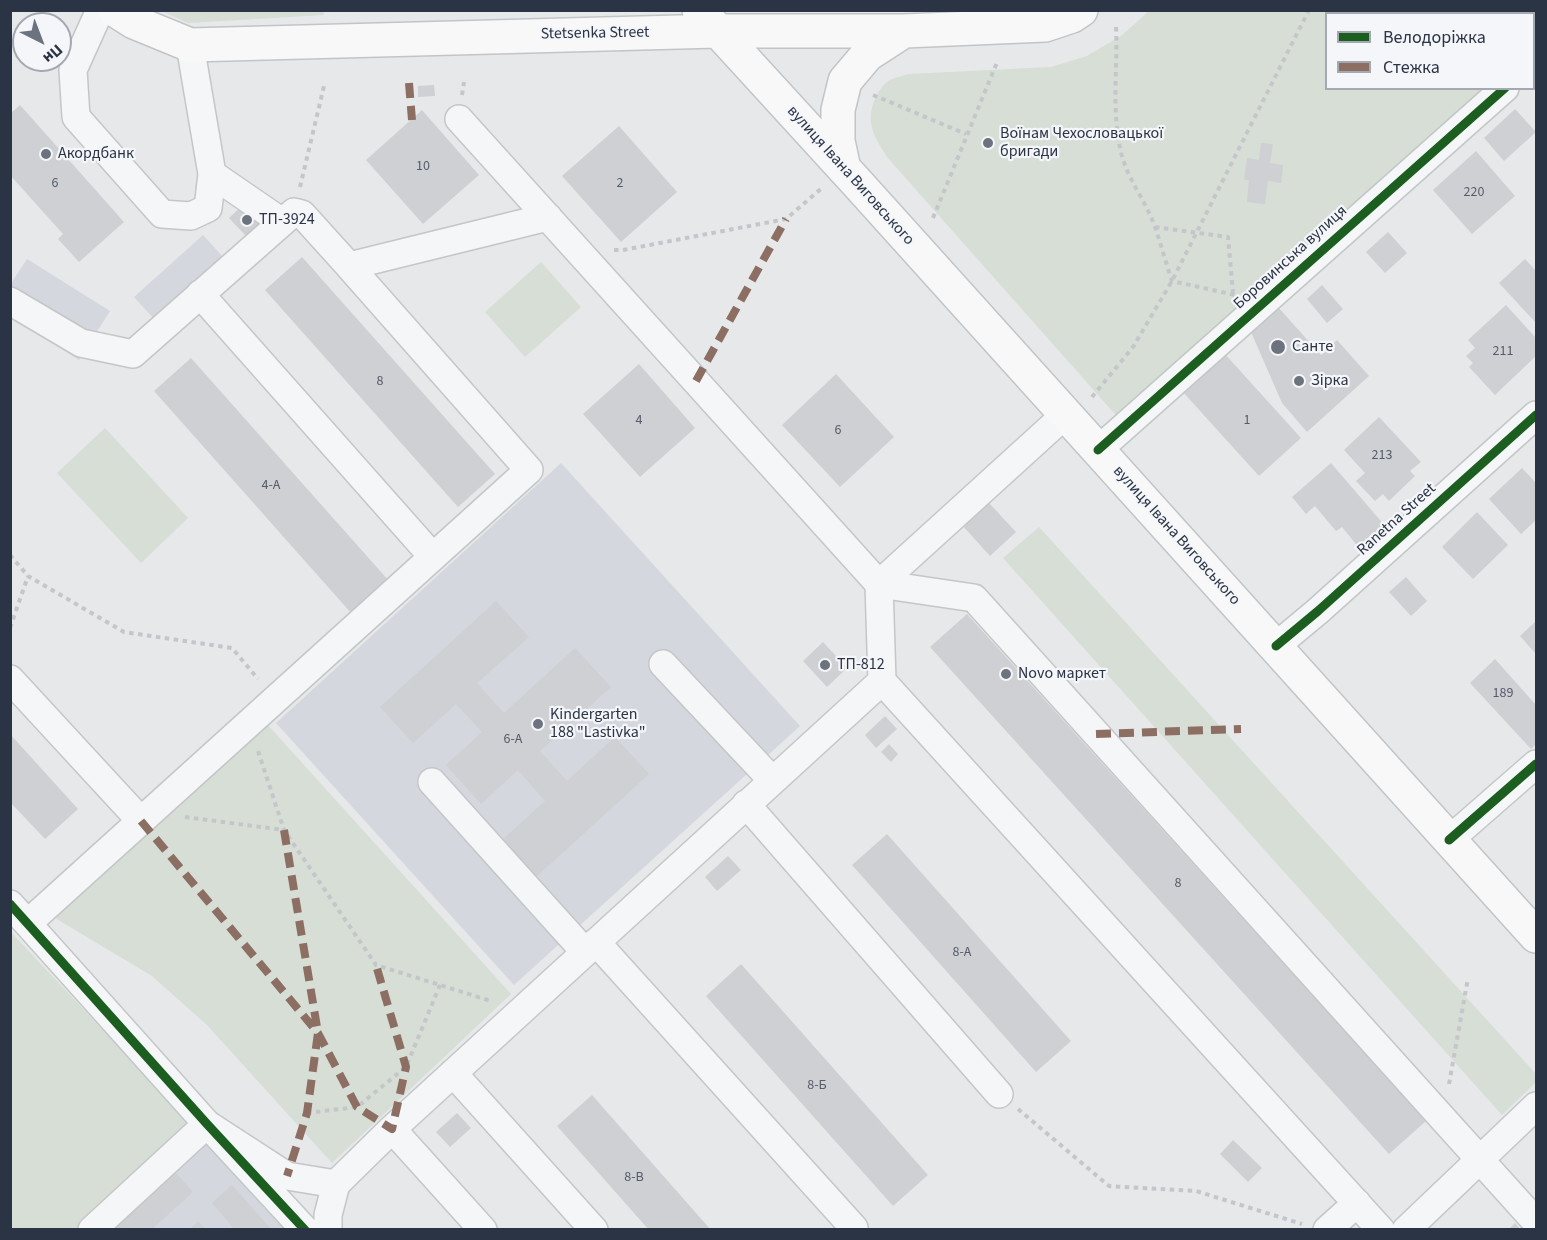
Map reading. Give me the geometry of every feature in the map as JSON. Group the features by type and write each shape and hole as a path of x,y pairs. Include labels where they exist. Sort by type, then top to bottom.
{"main road":[{"name":"Stetsenka Street","path":"124,14 190,45 708,21 904,32 1045,25 1072,16 1081,10"},
{"name":"вулиця Івана Виговського","path":"708,21 835,176 1079,406 1098,450 1536,936"},
{"path":"835,176 838,110 845,81 867,56 904,32"}],"street":[{"path":"100,10 73,70 76,117 162,214 191,216 208,208 212,174 190,45"},
{"name":"Боровинська вулиця","path":"1098,450 1502,90"},
{"path":"459,119 879,584 974,598 1536,1222"},
{"path":"212,174 288,217"},
{"path":"10,301 81,343 133,354 288,217 302,214 529,470 146,817 19,913 305,1230"},
{"path":"349,266 548,217"},
{"path":"200,294 433,557"},
{"path":"879,584 1079,406"},
{"name":"Ranetna Street","path":"1276,646 1536,415"},
{"path":"879,584 882,681 1381,1230"},
{"path":"663,664 772,780"},
{"path":"10,679 146,817"},
{"path":"328,1230 328,1215 336,1184 392,1129 882,681"},
{"path":"1449,840 1536,764"},
{"path":"432,782 854,1228"},
{"path":"746,804 999,1094"},
{"path":"453,1073 594,1230"},
{"path":"1406,1230 1536,1106"},
{"path":"207,1124 287,1176 336,1184"},
{"path":"92,1230 207,1124"},
{"path":"392,1129 483,1230"},
{"path":"1318,1228 1357,1203"}],"path":[{"path":"1079,406 1133,347 1172,281 1310,10"},
{"path":"1116,27 1118,54 1115,101 1120,152 1155,227 1172,281"},
{"path":"933,218 998,60"},
{"path":"288,217 324,86"},
{"path":"864,91 966,134"},
{"path":"578,250 623,250 786,219 835,176"},
{"path":"1155,227 1228,237 1233,293"},
{"path":"1172,281 1233,293 1252,312"},
{"path":"10,555 28,576 124,632 232,648 276,700"},
{"path":"10,628 28,576"},
{"path":"249,724 284,830 376,965 524,1008"},
{"path":"146,817 284,830"},
{"path":"1442,1119 1468,978"},
{"path":"307,1113 357,1107 406,1067 440,985"},
{"path":"999,1094 1109,1186 1196,1191 1318,1228"}],"shaded area":[{"path":"323,10 324,15 188,23 162,11"},
{"path":"1149,11 1425,11 1325,12 1325,90 1485,90 1280,269 1290,288 1129,430 887,157 877,140 871,122 873,104 878,93 892,79 909,74 1051,67 1087,56 1121,36"},
{"path":"1536,11 1536,40 1535,12 1425,12"},
{"path":"203,235 223,257 154,319 134,297"},
{"path":"27,259 110,311 79,360 11,316 10,285"},
{"path":"541,262 581,307 525,357 485,312"},
{"path":"105,428 188,518 141,563 57,473"},
{"name":"Kindergarten 188 \"Lastivka\"","path":"561,463 800,726 514,985 276,723"},
{"path":"1039,527 1536,1074 1536,1082 1502,1115 1003,558"},
{"path":"267,724 511,994 332,1163 207,1025 152,976 50,915"},
{"path":"10,931 191,1124 77,1229 11,1229"},
{"path":"191,1124 285,1229 77,1230"}],"building":[{"path":"1362,10 1418,10 1418,12 1362,12"},
{"path":"1524,10 1536,10 1536,30 1535,12 1524,12"},
{"path":"434,85 435,96 418,97 418,86"},
{"path":"20,105 124,222 79,262 58,239 63,234 10,175 10,114"},
{"path":"1515,109 1536,132 1504,161 1484,138"},
{"path":"422,110 479,175 423,224 366,160"},
{"path":"619,126 677,192 621,242 562,176"},
{"path":"1261,143 1273,144 1270,163 1283,165 1281,183 1268,181 1265,204 1247,202 1249,180 1244,180 1247,158 1259,160"},
{"path":"1476,151 1515,196 1472,234 1433,190"},
{"name":"ТП-3924","path":"247,201 266,221 248,238 229,218"},
{"path":"1388,232 1407,253 1385,273 1366,252"},
{"path":"302,257 495,474 458,507 265,290"},
{"path":"1525,259 1536,271 1536,323 1499,283"},
{"path":"1322,285 1343,309 1327,323 1307,299"},
{"path":"1506,305 1536,338 1536,356 1495,395 1469,367 1473,363 1466,356 1475,348 1468,340"},
{"path":"1278,307 1321,355 1337,340 1369,376 1307,432 1282,403 1251,332"},
{"path":"1224,353 1301,438 1259,476 1182,391"},
{"path":"191,358 389,581 352,614 154,391"},
{"path":"639,364 695,428 640,477 583,414"},
{"path":"836,374 894,437 840,487 782,425"},
{"path":"1379,417 1421,462 1410,471 1415,476 1389,501 1383,494 1375,501 1356,481 1365,473 1344,450"},
{"path":"1331,463 1386,527 1360,549 1342,527 1336,531 1315,506 1306,514 1292,497"},
{"path":"1522,468 1536,483 1536,520 1521,534 1489,499"},
{"path":"988,502 1016,532 990,556 962,525"},
{"path":"1477,512 1508,545 1473,579 1442,547"},
{"path":"1406,577 1427,601 1411,616 1389,592"},
{"path":"496,601 529,637 477,683 504,713 575,648 611,687 540,751 567,781 615,737 649,774 536,877 502,840 545,801 518,770 481,804 446,765 482,732 456,704 413,743 380,707"},
{"path":"967,614 1426,1121 1389,1154 930,647"},
{"path":"1536,621 1536,654 1520,636"},
{"name":"ТП-812","path":"823,642 847,668 827,687 803,661"},
{"path":"1495,659 1536,705 1536,744 1531,749 1470,683"},
{"path":"885,716 897,729 876,748 865,735"},
{"path":"10,734 78,809 45,839 10,802"},
{"path":"889,744 898,754 891,762 881,752"},
{"path":"887,834 1071,1041 1036,1072 852,865"},
{"path":"728,856 741,870 717,891 705,877"},
{"path":"741,964 928,1175 893,1206 706,996"},
{"path":"592,1095 711,1230 649,1230 557,1126"},
{"path":"457,1113 471,1128 450,1147 436,1132"},
{"path":"1233,1140 1262,1168 1248,1182 1220,1154"},
{"path":"173,1170 193,1192 151,1230 107,1230"},
{"path":"232,1185 272,1230 235,1230 212,1203"},
{"path":"198,1221 206,1230 189,1230"},
{"path":"1515,1223 1521,1230 1508,1230"}],"marked path":[{"path":"409,83 412,120"},
{"path":"696,381 786,219"},
{"path":"1096,734 1241,729"},
{"path":"141,821 318,1033 357,1107 392,1129 406,1067 376,965"},
{"path":"284,830 318,1033 307,1113 287,1176"}],"cycle path":[{"path":"1098,450 1503,90"},
{"path":"1276,646 1536,415"},
{"path":"1449,840 1536,764"},
{"path":"10,904 305,1230"}],"place":[{"name":"Воїнам Чехословацької бригади","path":"988,143"},
{"name":"Акордбанк","path":"46,154"},
{"name":"ТП-3924","path":"247,220"},
{"name":"Санте","path":"1278,347"},
{"name":"Зірка","path":"1299,381"},
{"name":"ТП-812","path":"825,665"},
{"name":"Novo маркет","path":"1006,674"},
{"name":"Kindergarten 188 \"Lastivka\"","path":"538,724"}]}
